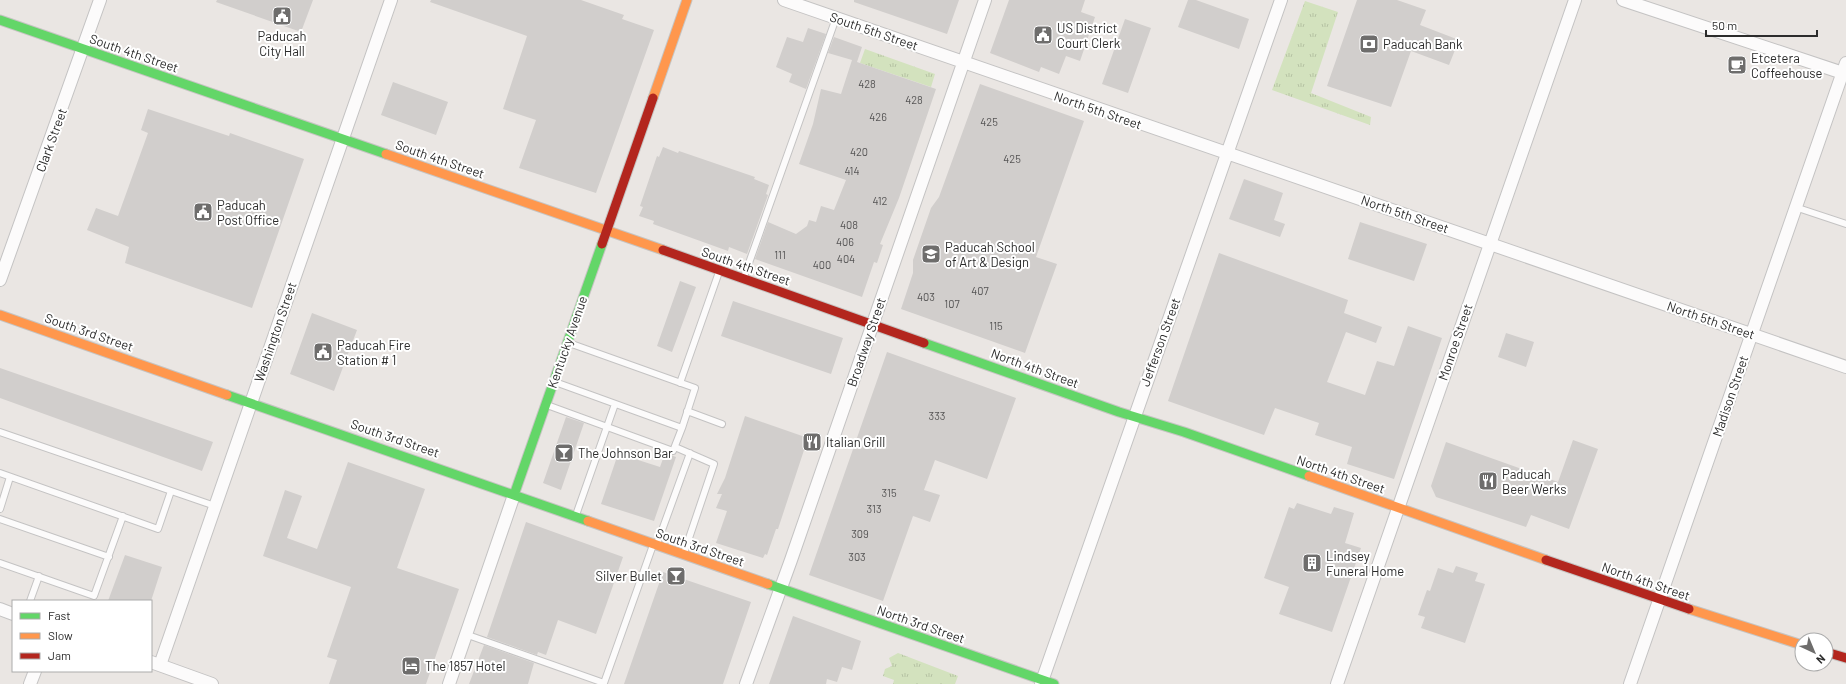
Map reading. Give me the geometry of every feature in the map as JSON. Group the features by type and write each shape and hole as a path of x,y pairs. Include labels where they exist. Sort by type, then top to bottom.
{"main road":[{"name":"Kentucky Avenue","path":"514,495 687,0"},
{"name":"South 4th Street","path":"0,20 606,230 872,325"},
{"name":"South 3rd Street","path":"0,315 780,588"},
{"name":"North 4th Street","path":"872,325 1660,600 1794,642"},
{"name":"North 3rd Street","path":"780,588 1046,683"},
{"path":"1834,654 1846,658"}],"street":[{"name":"Clark Street","path":"0,280 84,49 100,0"},
{"name":"Washington Street","path":"156,664 215,506 341,139 391,0"},
{"name":"South 5th Street","path":"784,0 964,63"},
{"name":"Broadway Street","path":"746,684 985,0"},
{"name":"Jefferson Street","path":"1046,683 1135,416 1281,0"},
{"name":"Monroe Street","path":"1337,684 1575,0"},
{"path":"1624,0 1845,70"},
{"name":"North 5th Street","path":"964,63 1490,243 1846,367"},
{"name":"Madison Street","path":"1630,684 1751,334 1845,70"},
{"name":"Kentucky Avenue","path":"449,684 514,495"},
{"path":"0,609 12,614"},
{"path":"156,664 212,684"},
{"path":"30,684 35,672"}],"lane":[{"path":"744,279 836,18"},
{"path":"1796,206 1846,224"},
{"path":"680,383 719,271"},
{"path":"546,404 673,451 682,428 695,388 568,343"},
{"path":"554,381 682,428"},
{"path":"576,517 614,404"},
{"path":"687,411 722,424"},
{"path":"0,432 215,506"},
{"path":"675,447 714,464 683,555"},
{"path":"465,634 604,684 690,453"},
{"path":"0,473 158,529 172,491"},
{"path":"0,509 10,476"},
{"path":"0,563 94,596 124,516"},
{"path":"0,519 109,557"},
{"path":"30,600 39,576"}],"green space":[{"path":"1305,1 1338,12 1311,93 1371,117 1370,125 1272,90"},
{"path":"865,49 935,74 931,87 860,63"},
{"path":"898,653 958,676 955,684 893,684 894,680 883,676 885,669 892,666 889,658"}],"building":[{"name":"Paducah City Hall","path":"217,0 313,0 301,32 216,2"},
{"path":"431,0 581,0 624,15 622,19 654,30 596,193 519,168 536,120 503,109 527,36 430,2"},
{"path":"854,0 959,0 947,34 854,2"},
{"name":"US District Court Clerk","path":"1009,0 1085,0 1081,12 1095,17 1080,61 1066,56 1059,74 1041,67 1039,72 990,53"},
{"path":"1188,0 1196,0 1249,19 1239,49 1178,27"},
{"path":"1357,0 1397,0 1426,10 1420,25 1459,40 1449,65 1411,51 1391,107 1327,86"},
{"path":"1125,19 1151,28 1128,93 1102,84"},
{"path":"808,28 826,34 806,89 789,82 792,74 776,67 787,37 803,42"},
{"path":"834,37 862,47 857,62 936,89 899,198 880,244 883,245 877,263 874,262 862,297 755,259 768,222 796,234 807,226 809,220 816,222 821,206 834,210 846,180 799,164 813,124 821,89 841,94 852,60 828,53"},
{"path":"393,82 448,102 436,135 381,115"},
{"path":"980,84 1084,121 1036,257 1057,264 1025,353 901,309 913,273 913,260 931,208 939,197"},
{"name":"Paducah Post Office","path":"148,109 229,136 230,133 304,159 252,308 125,263 129,247 87,230 96,208 118,216 148,133 141,130"},
{"path":"663,147 755,177 754,179 769,185 766,194 768,195 747,254 729,247 728,251 653,224 654,221 639,216 643,207 640,206 657,156 659,157"},
{"path":"1244,179 1283,193 1274,220 1285,224 1280,237 1229,219"},
{"path":"1360,222 1427,244 1414,281 1348,259"},
{"path":"1219,253 1348,300 1344,313 1382,327 1376,343 1346,332 1327,382 1365,395 1377,361 1394,366 1408,326 1442,338 1394,479 1347,464 1352,447 1315,435 1319,423 1275,408 1264,435 1168,401"},
{"path":"680,281 696,287 672,352 657,346"},
{"path":"733,301 843,338 831,374 721,336"},
{"name":"Paducah Fire Station # 1","path":"312,313 357,330 334,391 290,374"},
{"path":"1506,333 1534,342 1526,367 1498,357"},
{"path":"887,352 1016,398 987,479 935,460 924,490 940,495 930,522 913,516 883,601 809,575"},
{"path":"0,368 213,442 202,471 0,398"},
{"path":"745,416 808,438 778,529 776,529 767,555 765,554 763,558 716,543 727,511 716,508 722,494 717,494 725,478"},
{"name":"The Johnson Bar","path":"566,417 584,423 561,490 543,483"},
{"name":"Paducah Beer Werks","path":"1573,440 1598,449 1569,529 1531,515 1526,527 1436,497 1431,486 1446,442 1558,482"},
{"path":"619,451 633,455 632,458 660,467 665,453 676,457 654,521 601,504"},
{"path":"348,462 425,489 397,568 459,589 426,684 329,684 337,660 327,657 351,587 263,556 285,490 302,496 287,538 317,549"},
{"name":"Lindsey Funeral Home","path":"1297,503 1331,514 1334,507 1354,513 1345,543 1361,548 1332,632 1279,614 1289,587 1264,578 1289,507 1294,509"},
{"path":"526,522 623,557 596,634 558,620 546,655 538,652 537,655 487,637"},
{"path":"125,555 162,567 151,600 108,600"},
{"path":"1456,566 1478,573 1475,581 1485,584 1465,643 1421,628 1425,617 1418,615 1427,590 1430,591 1438,568 1453,573"},
{"path":"663,572 751,602 723,684 624,684"},
{"path":"793,616 861,641 852,670 842,667 837,682 827,679 826,684 769,684"},
{"path":"484,645 534,663 528,684 469,684"}],"traffic: fast":[{"path":"0,20 386,154"},
{"path":"514,495 602,244"},
{"path":"924,343 1119,412 1184,432 1309,476"},
{"path":"227,395 588,521"},
{"path":"768,584 1054,684"}],"traffic: slow":[{"path":"653,98 687,0"},
{"path":"386,154 663,250"},
{"path":"0,315 227,395"},
{"path":"1309,476 1546,560"},
{"path":"588,521 768,584"},
{"path":"1689,609 1794,642"}],"traffic: jam":[{"path":"602,244 653,98"},
{"path":"663,250 924,343"},
{"path":"1546,560 1689,609"},
{"path":"1834,654 1846,658"}],"place":[{"name":"Paducah City Hall","path":"282,16"},
{"name":"US District Court Clerk","path":"1043,35"},
{"name":"Paducah Bank","path":"1369,44"},
{"name":"Etcetera Coffeehouse","path":"1737,65"},
{"name":"Paducah Post Office","path":"203,212"},
{"name":"Paducah School of Art & Design","path":"931,254"},
{"name":"Paducah Fire Station # 1","path":"323,352"},
{"name":"Italian Grill","path":"812,442"},
{"name":"The Johnson Bar","path":"564,453"},
{"name":"Paducah Beer Werks","path":"1488,481"},
{"name":"Lindsey Funeral Home","path":"1312,563"},
{"name":"Silver Bullet","path":"676,576"},
{"name":"The 1857 Hotel","path":"411,666"}]}
